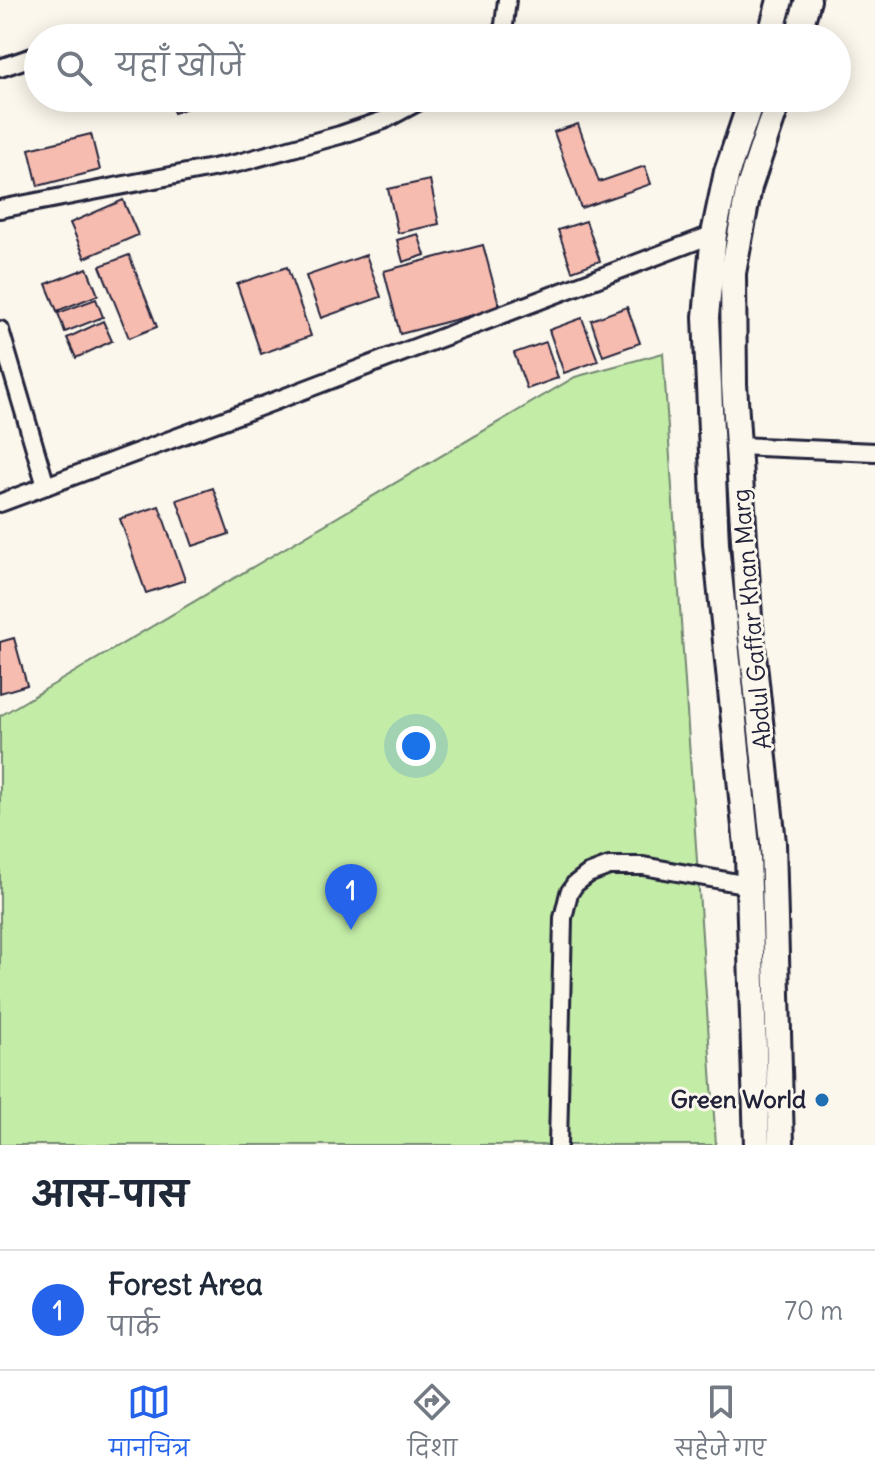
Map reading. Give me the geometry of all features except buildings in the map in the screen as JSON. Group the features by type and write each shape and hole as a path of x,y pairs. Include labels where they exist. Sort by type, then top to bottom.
{"main road":[{"path":"774,24 780,0"},
{"path":"801,24 808,0"},
{"name":"Abdul Gaffar Khan Marg","path":"747,112 727,172 714,234 706,317 716,544 748,856 757,1145"},
{"name":"Abdul Gaffar Khan Marg","path":"774,112 749,187 733,273 734,384 749,617 773,843 781,1145"}],"street":[{"path":"504,24 507,0"},
{"path":"0,68 24,60"},
{"path":"0,209 238,163 340,135 399,112"},
{"path":"0,503 714,234"},
{"path":"0,330 46,486"},
{"path":"738,446 875,452"},
{"path":"558,1145 563,918 569,893 575,884 588,874 609,866 643,866 749,885"}],"green space":[{"path":"663,353 716,1145 0,1145 0,716 575,377"}],"place":[{"name":"Forest Area","path":"351,930"},
{"name":"Green World","path":"822,1100"}]}
